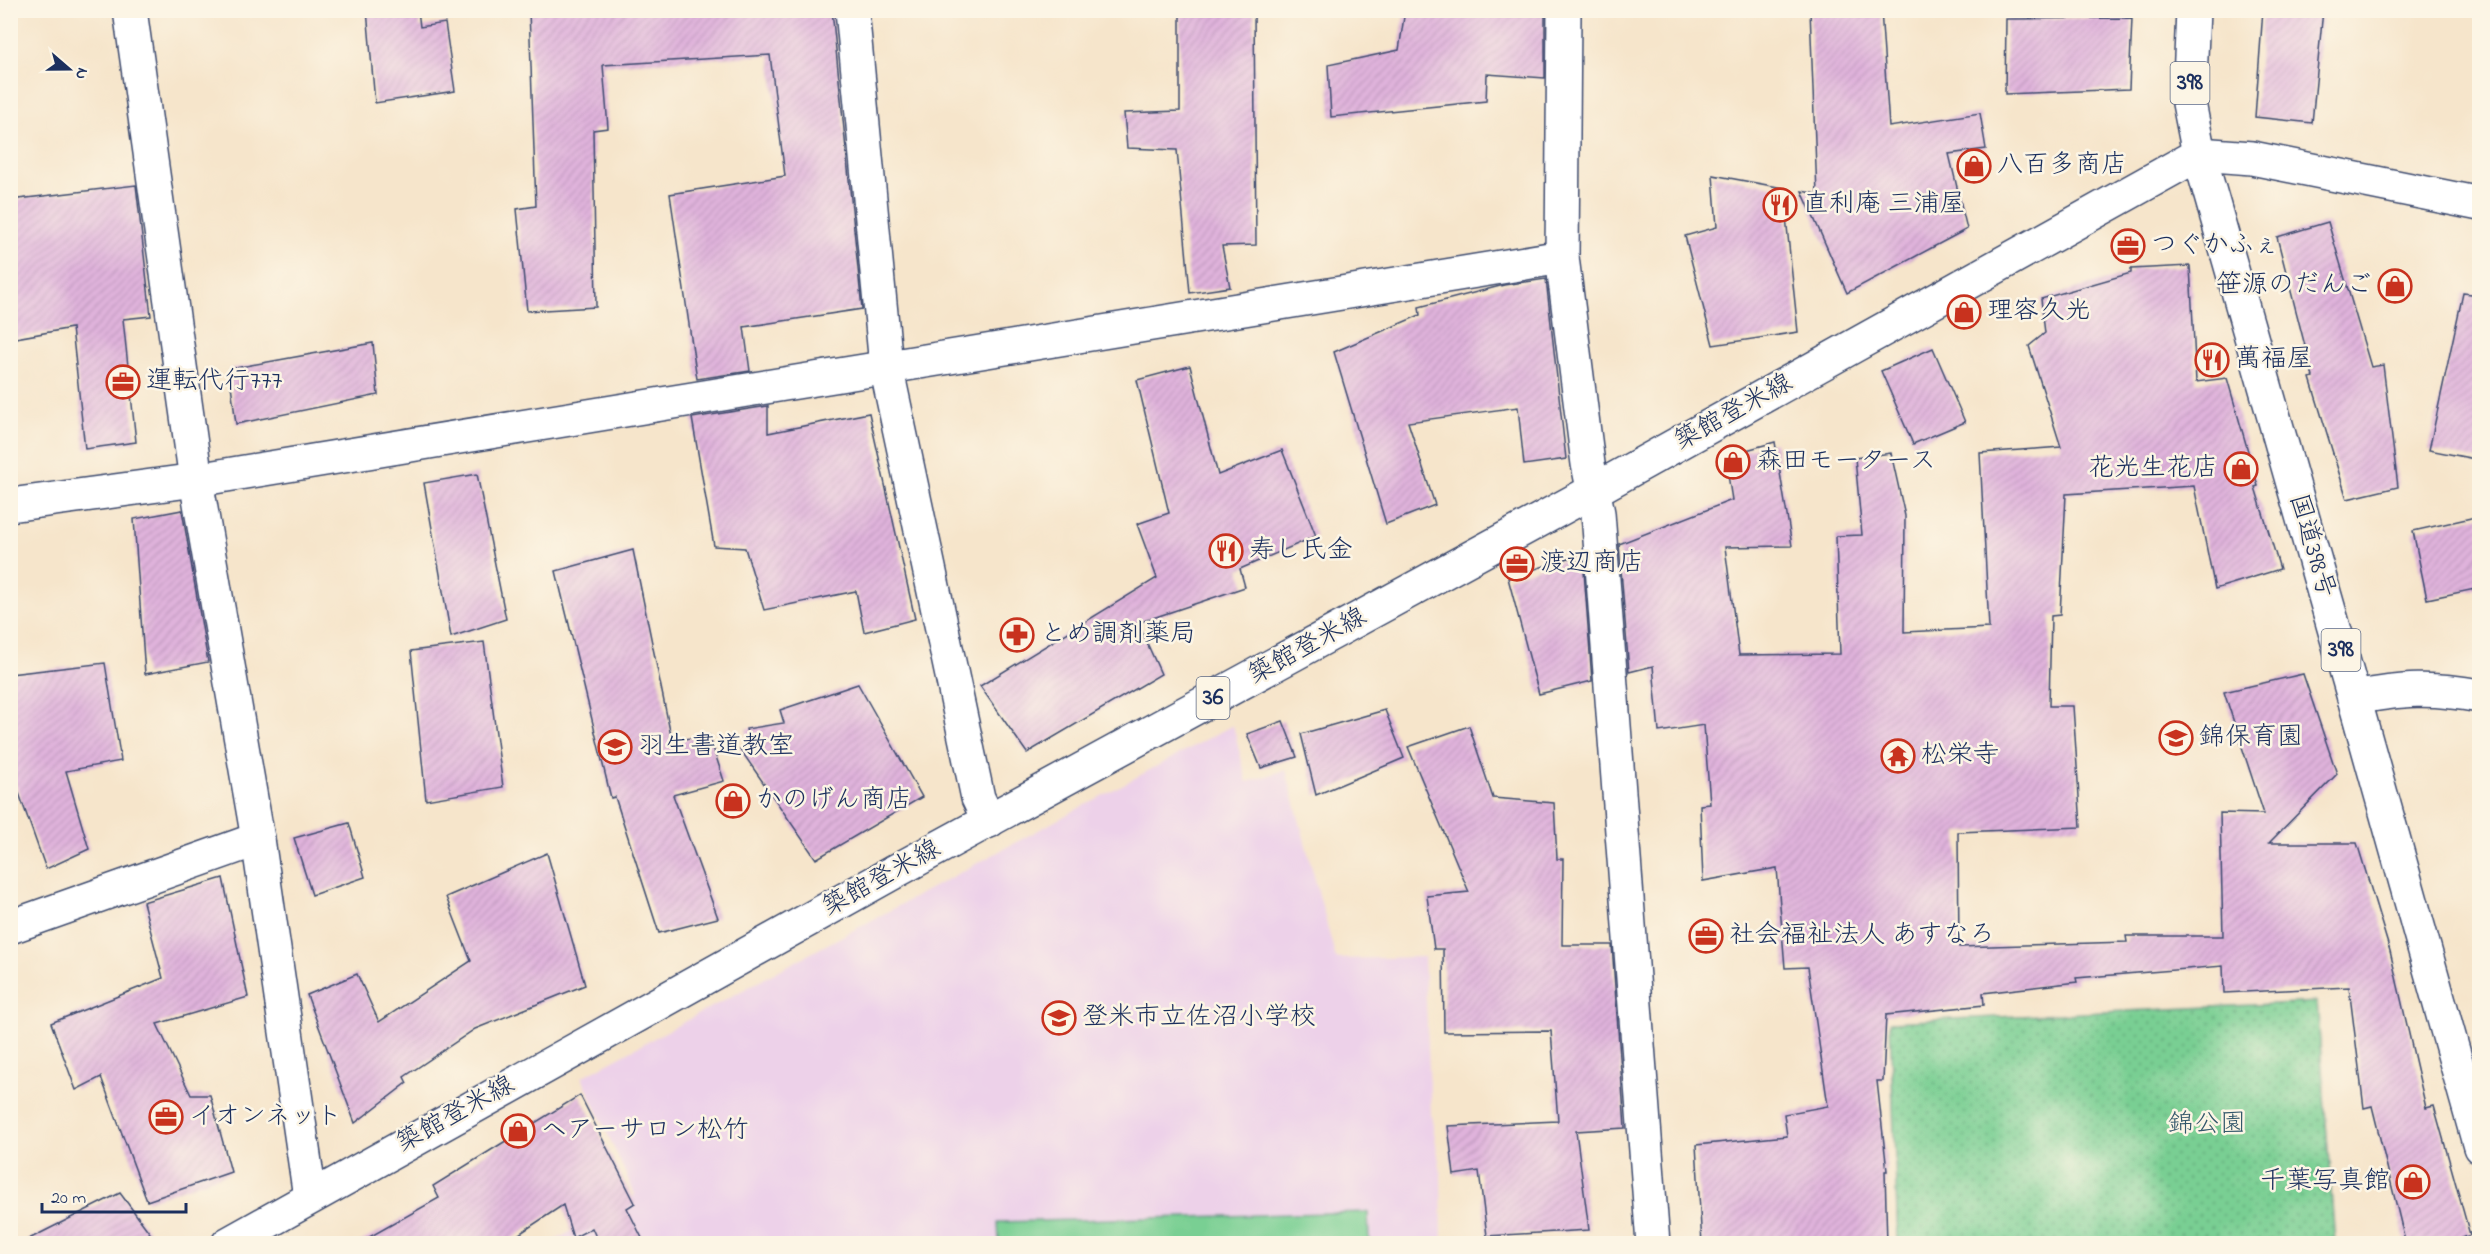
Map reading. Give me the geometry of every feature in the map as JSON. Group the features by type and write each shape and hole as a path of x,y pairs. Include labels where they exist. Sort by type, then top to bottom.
{"main road":[{"path":"130,10 196,480 258,839 310,1197"},
{"path":"852,10 886,366 978,798 989,821"},
{"path":"1564,10 1562,257 1593,491 1598,513 1653,1244"},
{"name":"国道398号","path":"2193,10 2189,103 2199,154 2354,698 2474,1107 2480,1147"},
{"path":"2199,154 2252,158 2480,204"},
{"name":"築館登米線","path":"228,1244 989,821 1593,491 2199,154"},
{"path":"10,505 196,480 1562,257"},
{"path":"2354,698 2396,690 2444,690 2480,696"},
{"path":"10,927 258,839"}],"shaded area":[{"name":"登米市立佐沼小学校","path":"1233,725 1247,782 1286,770 1336,959 1424,957 1431,1115 1441,1173 1442,1243 549,1244 635,1195 582,1077"}],"green space":[{"name":"錦公園","path":"2317,1002 2335,1243 1898,1243 1890,1022"},
{"path":"1368,1212 1369,1243 999,1243 998,1222"}],"building":[{"path":"367,10 418,10 420,27 445,23 455,91 375,103"},
{"path":"529,10 832,10 862,309 744,327 750,371 697,379 670,194 785,176 770,55 603,65 608,128 593,130 596,307 527,311 517,209 536,206"},
{"path":"1180,10 1254,10 1256,245 1222,246 1230,287 1190,293 1177,150 1127,148 1124,113 1180,111"},
{"path":"1405,10 1545,10 1545,78 1487,74 1486,101 1331,117 1328,65 1399,50"},
{"path":"1810,10 1881,10 1889,127 1980,113 1986,149 1949,154 1967,229 1847,293 1802,191 1817,194"},
{"path":"2263,10 2323,10 2312,123 2255,117"},
{"path":"2132,18 2129,89 2005,94 2006,19"},
{"path":"1713,175 1783,188 1798,332 1713,345 1685,236 1717,227"},
{"path":"136,185 151,316 123,319 136,442 85,449 72,328 10,339 10,200"},
{"path":"2328,222 2371,367 2383,365 2398,487 2347,499 2310,378 2313,377 2277,237"},
{"path":"2190,266 2196,382 2227,378 2258,486 2255,487 2280,569 2215,589 2194,486 2066,494 2060,615 2051,616 2049,706 2073,706 2081,827 1958,832 1959,947 2127,942 2126,936 2223,936 2220,813 2264,814 2224,692 2303,674 2337,774 2269,843 2357,843 2390,951 2426,1108 2434,1106 2470,1235 2448,1244 2406,1244 2372,1106 2364,1108 2349,987 2224,993 2223,966 2076,978 2077,982 1983,993 1984,1005 1886,1015 1883,1081 1877,1081 1887,1171 1885,1171 1887,1244 1702,1244 1696,1145 1787,1136 1784,1114 1828,1106 1808,967 1785,968 1777,868 1703,881 1700,805 1710,804 1704,725 1659,732 1653,666 1629,672 1619,544 1732,500 1725,456 1775,442 1792,546 1725,547 1739,655 1840,654 1836,536 1862,535 1855,458 1891,453 1905,516 1904,632 1989,628 1980,453 2061,447 2029,346 2045,333 2041,299 2131,273 2131,269"},
{"path":"1546,279 1566,459 1524,465 1518,407 1408,422 1435,505 1386,524 1334,352 1420,315 1419,307 1504,285"},
{"path":"2463,293 2480,295 2480,460 2429,450"},
{"path":"373,343 378,395 236,424 229,369"},
{"path":"1933,348 1965,422 1913,444 1881,371"},
{"path":"1190,366 1218,475 1282,450 1316,536 1240,569 1245,587 1138,623 1161,674 1027,753 980,686 1157,578 1137,524 1169,513 1137,380"},
{"path":"768,406 768,433 869,413 915,619 864,632 856,591 764,610 745,548 714,546 692,418"},
{"path":"477,474 506,619 451,637 424,483"},
{"path":"182,510 208,662 145,674 134,519"},
{"path":"2480,516 2480,588 2427,599 2413,531"},
{"path":"633,550 672,741 709,735 724,781 673,795 718,918 659,933 615,797 611,798 556,571"},
{"path":"1575,556 1576,561 1583,558 1592,681 1539,694 1508,578"},
{"path":"484,642 503,787 426,800 411,651"},
{"path":"105,663 121,761 66,771 89,849 46,869 10,768 10,674"},
{"path":"858,684 922,797 816,859 740,749 750,746 746,729 784,723 780,710"},
{"path":"1385,710 1404,758 1316,795 1301,734"},
{"path":"1283,721 1297,757 1261,768 1247,734"},
{"path":"1469,726 1493,798 1554,803 1557,859 1563,859 1562,945 1612,945 1625,1128 1576,1131 1589,1230 1487,1236 1479,1171 1454,1175 1448,1126 1558,1121 1551,1031 1444,1032 1443,949 1434,949 1427,896 1469,892 1408,747"},
{"path":"349,823 365,877 312,895 294,838"},
{"path":"547,853 585,985 475,1029 404,1077 407,1083 355,1123 307,995 357,974 379,1022 471,961 446,897"},
{"path":"223,878 248,997 157,1024 191,1095 210,1095 231,1172 147,1201 101,1077 76,1090 51,1023 163,978 143,902"},
{"path":"580,1095 635,1203 627,1208 645,1244 599,1244 592,1228 573,1238 563,1205 504,1244 357,1244 439,1198 433,1186"},
{"path":"120,1193 158,1244 19,1244"}],"place":[{"name":"八百多商店","path":"1974,166"},
{"name":"直利庵 三浦屋","path":"1780,205"},
{"name":"つぐかふぇ","path":"2128,246"},
{"name":"笹源のだんご","path":"2395,286"},
{"name":"理容久光","path":"1964,312"},
{"name":"萬福屋","path":"2212,360"},
{"name":"運転代行777","path":"123,382"},
{"name":"森田モータース","path":"1733,462"},
{"name":"花光生花店","path":"2241,469"},
{"name":"寿し氏金","path":"1226,551"},
{"name":"渡辺商店","path":"1517,564"},
{"name":"とめ調剤薬局","path":"1017,635"},
{"name":"錦保育園","path":"2176,738"},
{"name":"羽生書道教室","path":"615,747"},
{"name":"松栄寺","path":"1898,756"},
{"name":"かのげん商店","path":"733,801"},
{"name":"社会福祉法人 あすなろ","path":"1706,936"},
{"name":"登米市立佐沼小学校","path":"1059,1018"},
{"name":"イオンネット","path":"166,1117"},
{"name":"ヘアーサロン松竹","path":"518,1131"},
{"name":"千葉写真館","path":"2413,1182"}]}
